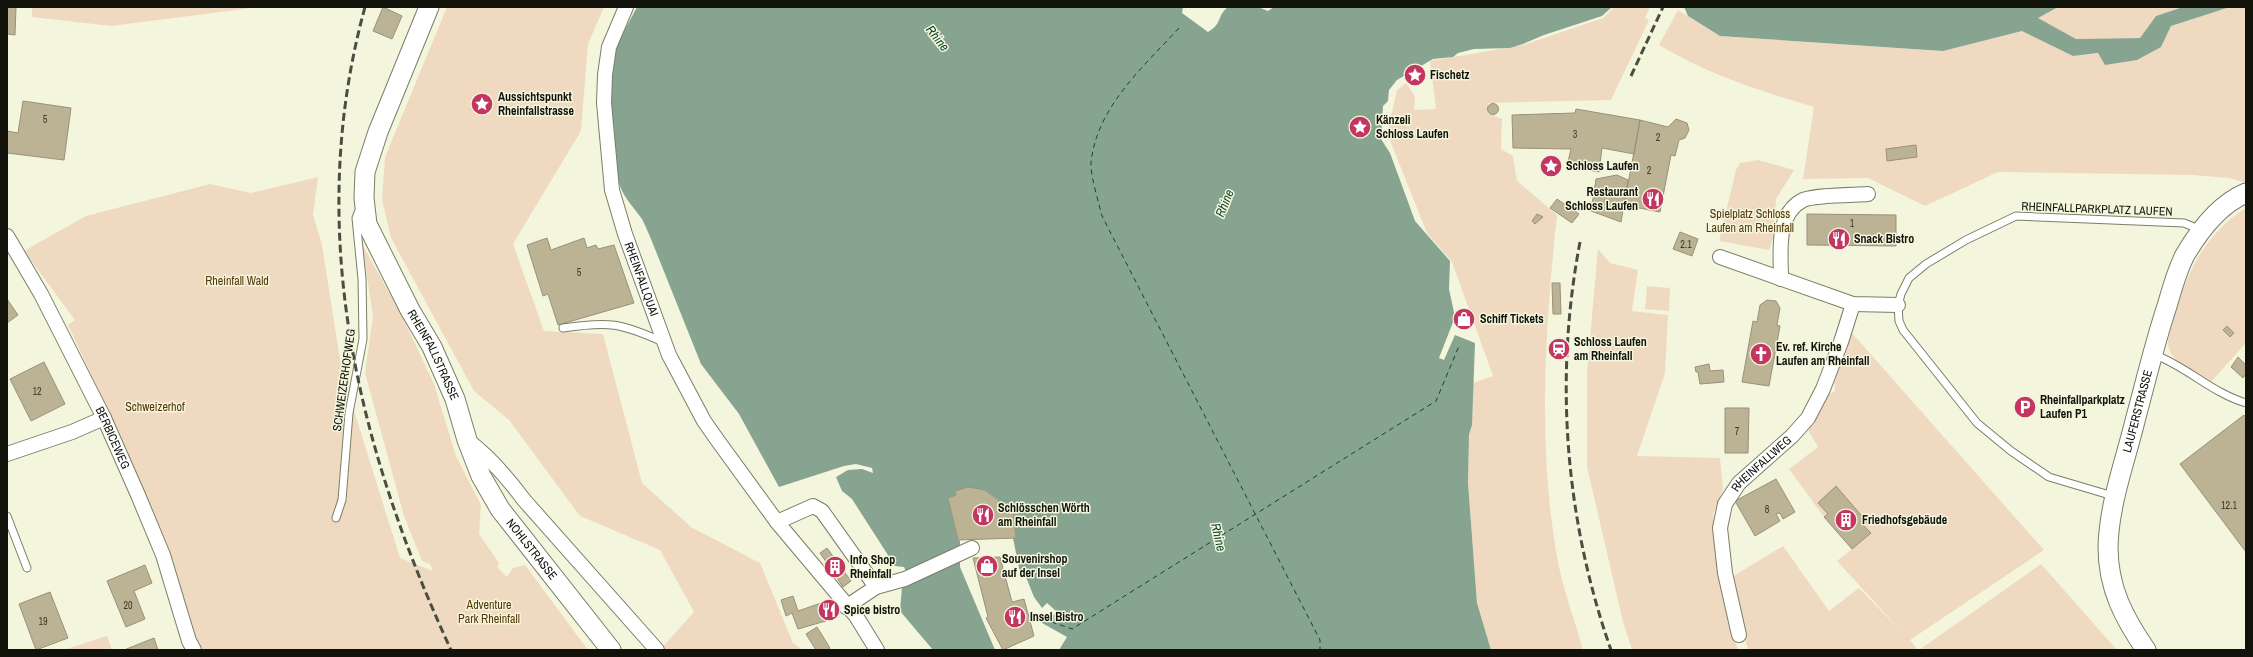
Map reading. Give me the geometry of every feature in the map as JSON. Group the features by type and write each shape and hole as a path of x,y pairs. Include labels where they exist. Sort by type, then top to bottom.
{"street":[{"name":"RHEINFALLSTRASSE","path":"429,7 378,132 365,172 364,198 367,224 410,310 432,347 455,399 467,440"},
{"name":"RHEINFALLQUAI","path":"626,7 609,47 605,75 604,103 612,190 625,234 669,354 704,421 777,522 846,607 856,616 876,650"},
{"name":"LAUFERSTRASSE","path":"2146,650 2127,623 2117,598 2111,574 2108,547 2116,497 2153,354 2174,281 2185,256 2201,230 2222,210 2246,193"},
{"path":"1781,279 1780,250 1784,220 1794,207 1804,200 1868,194"},
{"name":"BERBICEWEG","path":"7,236 41,294 104,418 163,555 189,641 194,650"},
{"path":"1720,257 1853,304 1898,305"},
{"name":"RHEINFALLWEG","path":"1739,635 1725,573 1720,528 1725,504 1740,483 1792,436 1808,418 1825,382 1841,342 1853,304"},
{"path":"7,454 72,432 104,418"},
{"path":"467,440 486,454 508,478 524,500 657,650"},
{"name":"NOHLSTRASSE","path":"467,440 481,476 500,509 611,650"},
{"path":"777,522 813,506 818,508 876,587"},
{"path":"846,607 876,587 905,579 972,548"}],"lane":[{"name":"SCHWEIZERHOFWEG","path":"336,518 342,500 349,412 363,339 362,279 356,218 364,198"},
{"name":"RHEINFALLPARKPLATZ LAUFEN","path":"1898,305 1901,294 1909,278 1926,264 1966,240 2016,216 2184,223 2201,230"},
{"path":"1898,305 1900,321 1904,330 1977,423 2011,451 2049,477 2116,497"},
{"path":"563,328 600,323 619,324 665,343"},
{"path":"2153,354 2169,360 2200,381 2246,403"},
{"path":"7,516 27,568"}],"green space":[{"path":"32,7 259,7 111,26 32,17"},
{"path":"447,7 604,7 588,44 581,131 513,244 544,331 603,334 642,483 691,527 760,563 793,643 803,650 660,650 694,612 660,550 580,516 509,420 474,391 391,238 382,200 385,157"},
{"path":"1614,7 1650,7 1645,18 1649,20 1611,100 1488,103 1488,113 1502,119 1501,149 1513,156 1517,181 1557,215 1549,302 1545,389 1547,476 1551,519 1560,573 1583,650 1491,650 1477,603 1468,483 1469,435 1472,425 1473,383 1493,376 1452,262 1427,233 1387,133 1397,90 1406,83 1415,96 1414,110 1436,109 1430,61 1523,45 1603,18"},
{"path":"2058,7 2183,7 2156,16 2140,38 2076,39 2037,18"},
{"path":"2230,7 2246,7 2246,183 2229,178 2193,175 1998,172 1925,206 1868,178 1803,179 1814,107 1734,81 1696,65 1659,45 1678,10 1720,36 1943,51 2022,31 2073,56 2161,47 2171,26"},
{"name":"Spielplatz Schloss Laufen am Rheinfall","path":"1758,160 1794,170 1776,199 1773,238 1769,250 1719,241 1736,170 1740,163"},
{"name":"Rheinfall Wald","path":"318,177 313,215 322,245 342,372 400,558 433,571 430,564 422,561 404,516 365,373 373,316 362,244 402,316 434,384 456,456 481,505 479,534 499,563 497,567 507,577 513,568 525,565 588,650 200,650 162,537 121,438 68,325 75,320 24,251 86,216 210,184 251,193"},
{"path":"2246,208 2246,343 2210,383 2179,363 2170,351 2168,339 2184,287 2199,257 2219,230"},
{"path":"1598,249 1610,263 1638,270 1632,311 1668,315 1665,373 1637,456 1720,458 1723,490 1713,514 1722,596 1738,650 1632,650 1623,622 1587,467 1587,372"},
{"path":"1647,286 1670,288 1669,311 1645,309"},
{"path":"1851,332 2044,550 1910,640 1918,650 1749,650 1745,641 1732,577 1783,546 1829,611 1859,588 1902,632 1837,561 1852,549 1824,517 1789,469 1818,447 1808,430 1827,394 1835,391 1834,381"},
{"path":"2041,564 2117,650 1919,650"},
{"path":"107,636 112,650 63,650"}],"water":[{"name":"Rhine","path":"637,7 1183,7 1182,13 1208,32 1216,26 1222,14 1228,7 1258,7 1268,11 1274,7 1612,7 1602,16 1510,48 1474,49 1458,53 1453,57 1433,59 1397,80 1389,90 1388,101 1383,106 1381,139 1390,153 1415,221 1450,261 1449,289 1455,317 1439,358 1444,360 1455,335 1475,343 1472,425 1469,435 1468,483 1477,603 1491,650 1059,650 1067,637 1042,623 1046,614 1054,615 1056,611 1047,603 1042,608 1034,597 1026,577 1020,573 1013,538 1016,538 1013,512 987,492 973,488 955,491 956,495 948,498 958,540 960,541 960,567 995,650 933,650 900,611 902,587 911,582 904,567 895,566 852,499 842,491 836,477 848,470 862,469 873,473 872,468 856,464 844,466 779,487 739,414 701,364 648,231 642,219 622,190 616,170 610,110 612,68 615,50 620,34 623,33"},
{"path":"1684,7 2058,7 2038,18 2076,39 2140,38 2156,16 2183,7 2230,7 2171,26 2161,47 2137,60 2105,65 2098,53 2073,56 2022,31 1943,51 1720,36 1688,16"}],"building":[{"path":"7,7 16,7 15,35 7,34"},
{"path":"383,7 402,16 392,39 373,31"},
{"path":"23,101 71,108 64,160 7,153 7,131 18,133"},
{"path":"1491,104 1495,104 1497,105 1497,113 1491,114 1488,111 1488,107"},
{"path":"1576,109 1640,120 1634,154 1602,148 1599,172 1567,166 1571,149 1513,148 1512,115 1575,113"},
{"path":"1676,119 1687,123 1689,130 1685,138 1679,140 1675,156 1671,155 1660,212 1624,205 1640,120 1668,127"},
{"path":"1916,145 1917,157 1887,161 1886,149"},
{"path":"1617,175 1628,180 1621,222 1591,211 1596,179"},
{"path":"1557,199 1579,214 1572,223 1550,208"},
{"path":"1537,214 1543,217 1535,224 1532,221"},
{"path":"1807,214 1896,215 1896,246 1807,245"},
{"path":"1680,232 1698,239 1692,256 1673,249"},
{"path":"547,238 551,250 584,238 587,248 596,245 598,249 614,245 634,303 558,325 548,294 543,296 527,245"},
{"path":"1552,283 1560,283 1561,314 1553,314"},
{"path":"7,299 18,315 7,323"},
{"name":"Ev. ref. Kirche Laufen am Rheinfall","path":"1767,300 1776,301 1780,308 1777,325 1780,326 1769,386 1742,382 1753,321 1757,322 1760,305"},
{"name":"Schiff Tickets","path":"1467,311 1472,321 1461,326 1457,316"},
{"path":"2227,326 2234,333 2230,337 2223,330"},
{"path":"2238,357 2246,365 2246,374 2243,378 2231,367"},
{"path":"44,362 65,404 31,421 10,379"},
{"path":"1709,364 1710,371 1723,370 1724,382 1700,384 1698,372 1696,372 1695,367"},
{"path":"1725,408 1749,408 1748,453 1725,453"},
{"path":"2244,415 2246,418 2246,552 2180,464"},
{"path":"1776,479 1795,512 1783,519 1780,513 1776,514 1780,521 1755,536 1735,501"},
{"name":"Friedhofsgebäude","path":"1836,486 1867,522 1863,525 1871,533 1852,549 1824,517 1828,514 1818,503"},
{"name":"Schlösschen Wörth am Rheinfall","path":"968,487 985,490 1013,512 1016,538 958,540 948,498 956,495 955,491"},
{"name":"Info Shop Rheinfall","path":"827,548 851,581 843,587 820,553"},
{"path":"1000,557 1012,602 1024,599 1034,636 1003,650 986,618 988,617 973,558"},
{"path":"145,565 152,583 134,591 145,619 126,627 107,581"},
{"path":"50,592 68,638 36,650 19,604"},
{"path":"793,596 798,611 827,601 836,618 798,629 792,613 786,616 781,600"},
{"path":"817,627 830,648 828,650 816,650 806,634"},
{"path":"154,638 158,650 124,650"}],"ferry route":[{"path":"1179,28 1137,73 1112,106 1102,124 1095,143 1091,163 1093,181 1102,216 1320,640 1320,650"},
{"path":"1043,619 1072,629 1436,401 1459,346"}],"railway":[{"path":"365,7 347,90 339,172 341,254 350,335 366,415 389,495 418,573 451,650"},
{"path":"1631,76 1663,7"},
{"path":"1580,242 1572,293 1567,345 1566,396 1568,448 1574,499 1583,550 1595,600 1611,650"}],"place":[{"name":"Fischetz","path":"1415,75"},
{"name":"Aussichtspunkt Rheinfallstrasse","path":"482,104"},
{"name":"Känzeli Schloss Laufen","path":"1360,127"},
{"name":"Schloss Laufen","path":"1551,166"},
{"name":"Restaurant Schloss Laufen","path":"1653,199"},
{"name":"Snack Bistro","path":"1839,239"},
{"name":"Schiff Tickets","path":"1464,319"},
{"name":"Schloss Laufen am Rheinfall","path":"1559,349"},
{"name":"Ev. ref. Kirche Laufen am Rheinfall","path":"1761,354"},
{"name":"Rheinfallparkplatz Laufen P1","path":"2025,407"},
{"name":"Schlösschen Wörth am Rheinfall","path":"983,515"},
{"name":"Friedhofsgebäude","path":"1846,520"},
{"name":"Souvenirshop auf der Insel","path":"987,566"},
{"name":"Info Shop Rheinfall","path":"835,567"},
{"name":"Spice bistro","path":"829,610"},
{"name":"Insel Bistro","path":"1015,617"}],"park label":[{"name":"Schweizerhof","path":"155,407"},
{"name":"Adventure Park Rheinfall","path":"489,612"}]}
